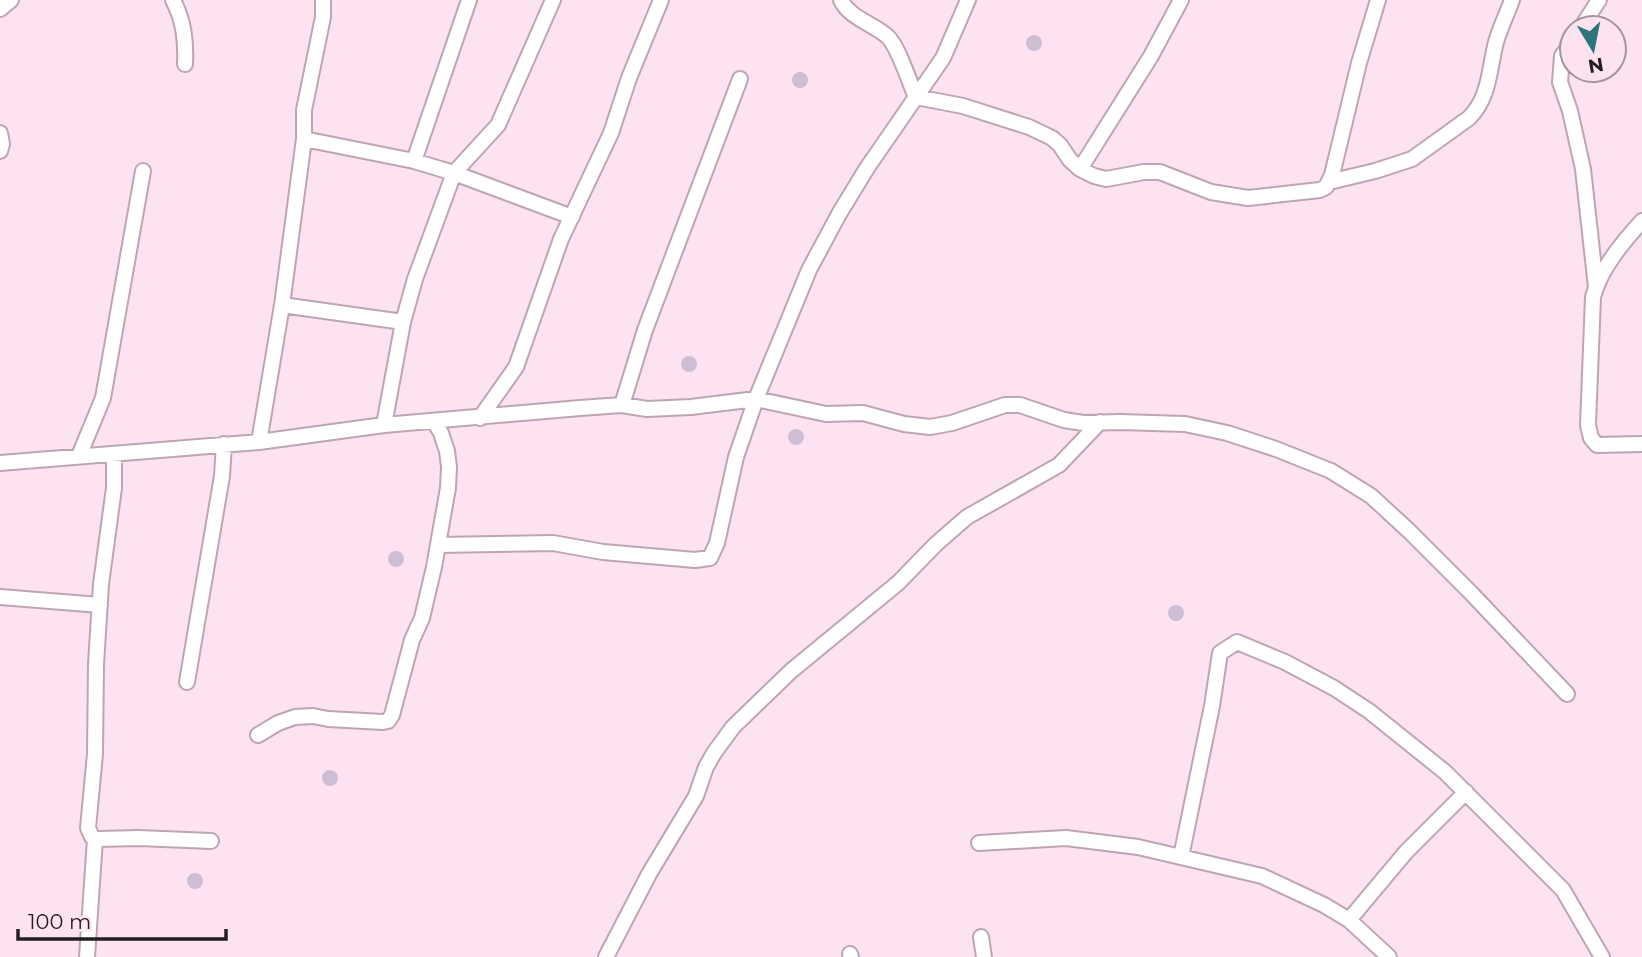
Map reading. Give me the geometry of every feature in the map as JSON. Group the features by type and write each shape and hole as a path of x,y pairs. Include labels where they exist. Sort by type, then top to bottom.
{"street":[{"path":"0,9 11,0"},
{"path":"173,0 180,13 184,34 185,64"},
{"path":"259,442 282,306 304,139 304,110 323,0"},
{"path":"414,161 469,0"},
{"path":"384,425 403,322 415,279 454,173 498,125 553,0"},
{"path":"480,418 516,367 561,239 611,133 629,78 661,0"},
{"path":"841,0 845,9 874,26 891,40 916,97"},
{"path":"438,545 553,543 603,552 695,560 710,558 717,543 736,457 756,399 809,271 867,168 943,58 968,0"},
{"path":"1080,169 1151,57 1181,0"},
{"path":"916,97 964,106 1029,127 1052,138 1080,169 1094,176 1107,178 1160,172 1211,192 1248,198 1320,190 1329,182 1378,0"},
{"path":"1329,182 1412,159 1469,118 1487,92 1497,40 1512,0"},
{"path":"622,405 645,330 740,79"},
{"path":"1561,84 1570,111 1583,169 1596,287"},
{"path":"0,134 0,151"},
{"path":"304,139 414,161 572,217"},
{"path":"79,456 103,398 143,171"},
{"path":"1642,221 1625,241 1596,287 1593,297 1589,411 1591,438 1597,445 1642,444"},
{"path":"282,306 403,322"},
{"path":"0,463 259,442 384,425 622,405 647,409 691,407 756,399 826,414 863,413 904,424 930,427 952,423 1005,405 1020,405 1064,420 1083,423 1160,423 1206,429 1276,449 1331,471 1371,496 1408,530 1567,694"},
{"path":"258,735 295,717 383,722 391,718 412,639 422,618 438,545 449,467 441,433 434,421"},
{"path":"606,957 649,874 696,796 713,753 733,727 791,671 898,583 967,517 1059,465 1100,422"},
{"path":"187,682 222,477 224,444"},
{"path":"87,957 94,839 90,835 88,818 95,754 100,605 114,488 114,454"},
{"path":"0,597 100,605"},
{"path":"1181,857 1220,653 1237,642 1285,662 1357,703 1434,763 1563,890 1602,957"},
{"path":"1349,920 1406,852 1466,792"},
{"path":"979,843 1066,838 1138,847 1262,876 1324,905 1349,920 1389,957"},
{"path":"94,839 211,841"},
{"path":"981,937 984,957"}],"building":[{"path":"1034,35 1040,37 1040,49 1034,51 1028,49 1026,43 1028,37"},
{"path":"800,72 806,74 806,86 800,88 794,86 792,80 794,74"},
{"path":"689,356 695,358 695,370 689,372 683,370 681,364 683,358"},
{"path":"796,429 802,431 802,443 796,445 790,443 788,437 790,431"},
{"path":"396,551 402,553 402,565 396,567 390,565 388,559 390,553"},
{"path":"1176,605 1182,607 1182,619 1176,621 1170,619 1168,613 1170,607"},
{"path":"330,770 336,772 336,784 330,786 324,784 322,778 324,772"},
{"path":"195,873 201,875 201,887 195,889 189,887 187,881 189,875"}]}
